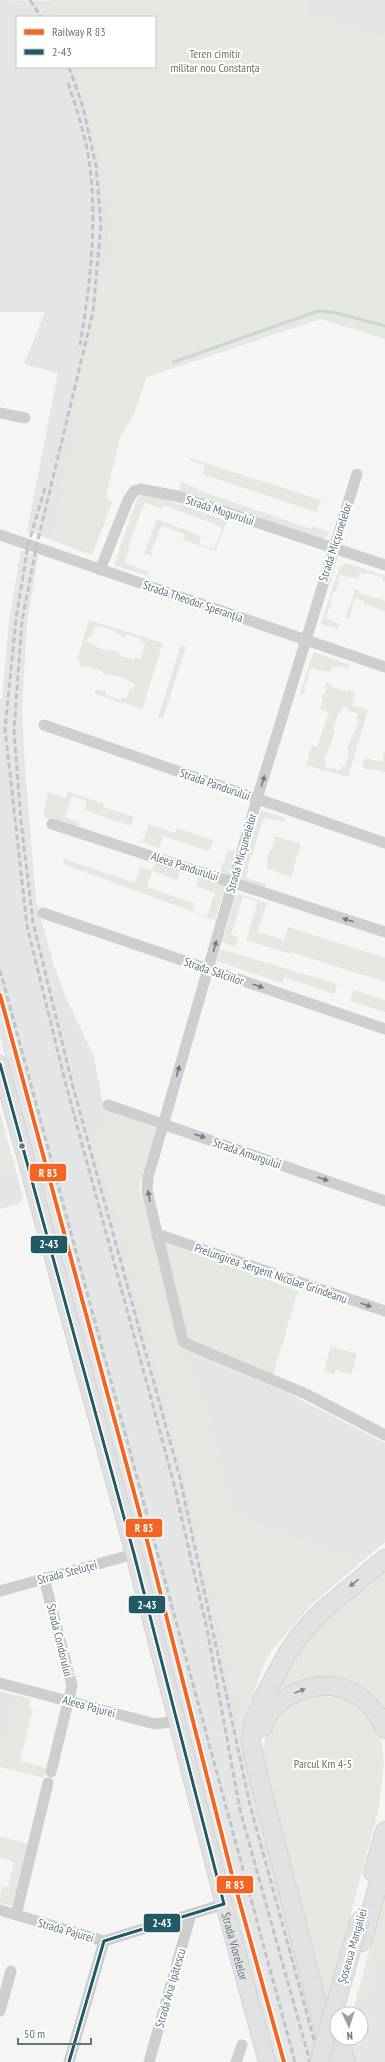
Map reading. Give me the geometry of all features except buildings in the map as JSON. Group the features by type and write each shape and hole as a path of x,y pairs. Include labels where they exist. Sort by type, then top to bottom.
{"main road":[{"path":"343,2061 308,1968 256,1767 251,1742 252,1728 270,1684 293,1645 309,1624 334,1600 385,1559"},
{"path":"270,1684 268,1696 271,1708"},
{"path":"256,1767 262,1731 271,1708 290,1695 310,1687 324,1685 337,1686 362,1698 380,1719 385,1729"},
{"name":"Șoseaua Mangaliei","path":"343,2006 385,1831"},
{"name":"Șoseaua Mangaliei","path":"319,2062 364,1920 385,1861"},
{"path":"308,1968 329,2018"},
{"path":"328,2062 332,2046"},
{"path":"339,2046 343,2061"}],"street":[{"path":"0,413 25,418"},
{"name":"Strada Micșunelelor","path":"357,474 257,799 148,1177 147,1191 156,1234 183,1341 306,1394 385,1435"},
{"name":"Strada Mugurului","path":"100,570 128,500 134,491 140,489 177,496 385,565"},
{"name":"Strada Theodor Speranția","path":"0,535 385,667"},
{"name":"Strada Pandurului","path":"44,725 385,843"},
{"name":"Aleea Pandurului","path":"52,824 385,932"},
{"name":"Strada Sălciilor","path":"43,913 385,1029"},
{"name":"Strada Viorelelor","path":"0,1064 134,1554 224,1904 267,2062"},
{"name":"Strada Amurgului","path":"108,1105 385,1200"},
{"name":"Prelungirea Sergent Nicolae Grindeanu","path":"156,1234 385,1311"},
{"name":"Strada Steluței","path":"0,1590 134,1554"},
{"name":"Strada Condorului","path":"16,1915 72,1686 44,1578"},
{"name":"Aleea Pajurei","path":"0,1683 155,1724 178,1721"},
{"name":"Strada Pajurei","path":"0,1910 104,1941 224,1904"},
{"name":"Strada Ana Ipătescu","path":"149,2062 191,1914"},
{"path":"69,2062 104,1941"},
{"path":"0,2010 11,1971"},
{"path":"236,2062 242,2045"}],"shaded area":[{"path":"0,0 50,1 56,16 16,16 16,68 76,68 85,89 107,186 110,245 80,385 54,541 27,531 58,373 24,364 45,312 0,312"},
{"path":"306,0 385,0 385,38 304,15"},
{"path":"21,550 38,556 27,624 22,709 25,768 36,900 54,966 67,1000 94,1056 104,1108 96,1147 121,1228 181,1457 244,1733 328,2062 275,2062 140,1554 0,1037 0,699 2,699 9,620"},
{"path":"0,1113 23,1197 20,1203 0,1209"},
{"path":"186,1350 199,1358 284,1391 385,1443 385,1542 360,1563 234,1515 202,1394"},
{"path":"0,1691 14,1695 0,1749"},
{"path":"385,1896 385,2062 352,2062 347,2046 369,2046 369,2006 354,2006"}],"green space":[{"name":"Teren cimitir militar nou Constanța","path":"49,0 306,0 304,15 385,38 385,339 321,319 147,377 134,414 120,438 106,496 112,503 92,555 54,541 80,385 110,245 107,186 85,89 76,68 156,68 156,16 56,16"},
{"path":"190,458 321,500 317,512 202,474 205,465 189,460"},
{"path":"181,482 197,488 197,490 312,529 313,526 329,532 328,536 323,539 179,491"},
{"path":"146,494 163,498 227,521 215,551 183,540 185,534 161,526 151,552 153,553 152,556 144,553 157,519 201,536 199,544 214,549 222,529 217,525 163,505 161,508 144,503 128,547 125,563 149,572 148,576 114,565 137,499 141,495"},
{"path":"345,564 353,565 385,576 385,582 383,581 383,578 366,572 365,575 360,573 358,579 340,575 337,581 339,582 336,592 334,591 330,601 332,602 325,618 340,624 338,629 321,624 340,566"},
{"path":"355,589 360,591 359,593 377,599 378,597 385,601 385,611 364,604 365,601 355,598 349,618 345,617 353,599"},
{"path":"89,620 163,643 142,709 95,694 96,689 106,692 106,695 121,700 122,697 126,699 130,688 133,689 134,684 122,677 102,673 102,671 87,666 86,668 80,666 81,661 77,660","holes":["100,626 115,631 115,633 125,637 126,634 141,639 140,642 145,643 141,659 135,657 134,660 119,655 119,652 109,649 108,651 93,646 94,644 87,642 88,637 91,638 94,627 99,628"]},
{"path":"181,645 186,647 163,718 158,717"},
{"path":"314,652 350,665 349,669 337,665 336,668 332,667 330,672 310,668 307,684 305,683 304,688 306,689 304,694 300,693"},
{"path":"326,682 331,684 330,686 348,692 349,690 355,692 352,705 368,710 348,777 306,765 312,745 317,747 329,712 320,709 323,699 321,698 322,694 325,695","holes":["343,707 348,708 347,710 358,714 356,719 359,720 347,750 349,751 345,766 342,766 340,770 325,767 326,761 324,760 335,732 333,730 338,713 341,713"]},
{"path":"385,750 385,772 362,768 365,758 382,762"},
{"path":"68,791 104,804 103,807 134,817 131,826 84,810 87,801 72,796 65,817 80,822 78,828 43,816 48,792 65,798"},
{"path":"261,810 285,818 284,822 264,818 249,863 247,878 266,884 265,889 238,880"},
{"path":"149,824 175,833 177,828 213,840 209,851 163,836 159,848 142,842"},
{"path":"275,836 301,844 291,877 266,868 268,863 266,862 270,850 272,850"},
{"path":"228,850 237,853 228,879 202,870 203,867 220,872"},
{"path":"65,859 135,883 140,867 152,871 147,887 194,903 192,911 207,916 215,893 196,886 199,877 226,885 215,920 63,864"},
{"path":"155,862 180,871 177,880 152,871"},
{"path":"240,894 267,903 258,932 284,940 289,927 385,958 385,982 291,952 290,954 246,940 258,902 243,897 231,935 238,937 235,947 222,942 236,896"},
{"path":"221,949 337,984 334,994 284,977 282,983 217,961"},
{"path":"353,990 385,1000 385,1012 350,1001"},
{"path":"104,1108 156,1129 139,1187 154,1239 298,1291 270,1386 199,1358 187,1351 202,1394 234,1515 360,1563 311,1605 274,1648 265,1662 249,1705 244,1733 181,1457 121,1228 96,1147"},
{"path":"4,1133 13,1170 0,1173 0,1134"},
{"path":"331,1346 357,1354 351,1375 336,1370 334,1374 324,1371"},
{"path":"385,1565 385,1716 367,1694 284,1690 278,1687 297,1653 313,1631"},
{"name":"Parcul Km 4-5","path":"320,1694 337,1695 352,1699 364,1708 380,1734 384,1762 379,1807 327,2004 309,1961 262,1757 268,1731 278,1714 285,1708 295,1703"},
{"path":"14,1695 31,1699 29,1708 33,1709 20,1761 46,1768 44,1778 0,1767 0,1749"},
{"path":"0,1836 28,1844 12,1906 0,1903 0,1893 3,1886 8,1887 14,1862 0,1858"},
{"path":"385,1896 385,1954 370,2002 356,1998"},
{"path":"369,2006 380,2009 379,2012 373,2011 369,2027"},
{"path":"350,2046 364,2046 360,2062 352,2062 348,2054"}],"waterway":[{"path":"174,362 318,311 332,312 385,326"}],"railway":[{"path":"30,0 40,16"},
{"path":"69,68 83,107 96,166 101,225 93,312 36,548 22,621 14,730 21,822 33,922 72,1083 180,1478 250,1805 320,2062"},
{"path":"68,83 87,147 92,190 93,234 87,301 80,345"},
{"path":"45,488 28,545 16,619 5,729 27,926 66,1085 173,1480 207,1629 240,1810 310,2062"},
{"path":"0,970 295,2062"}],"transit line":[{"path":"0,995 149,1548 231,1871 284,2062"},
{"name":"2-43","path":"0,1064 134,1554 224,1904 104,1941 69,2062"}]}
